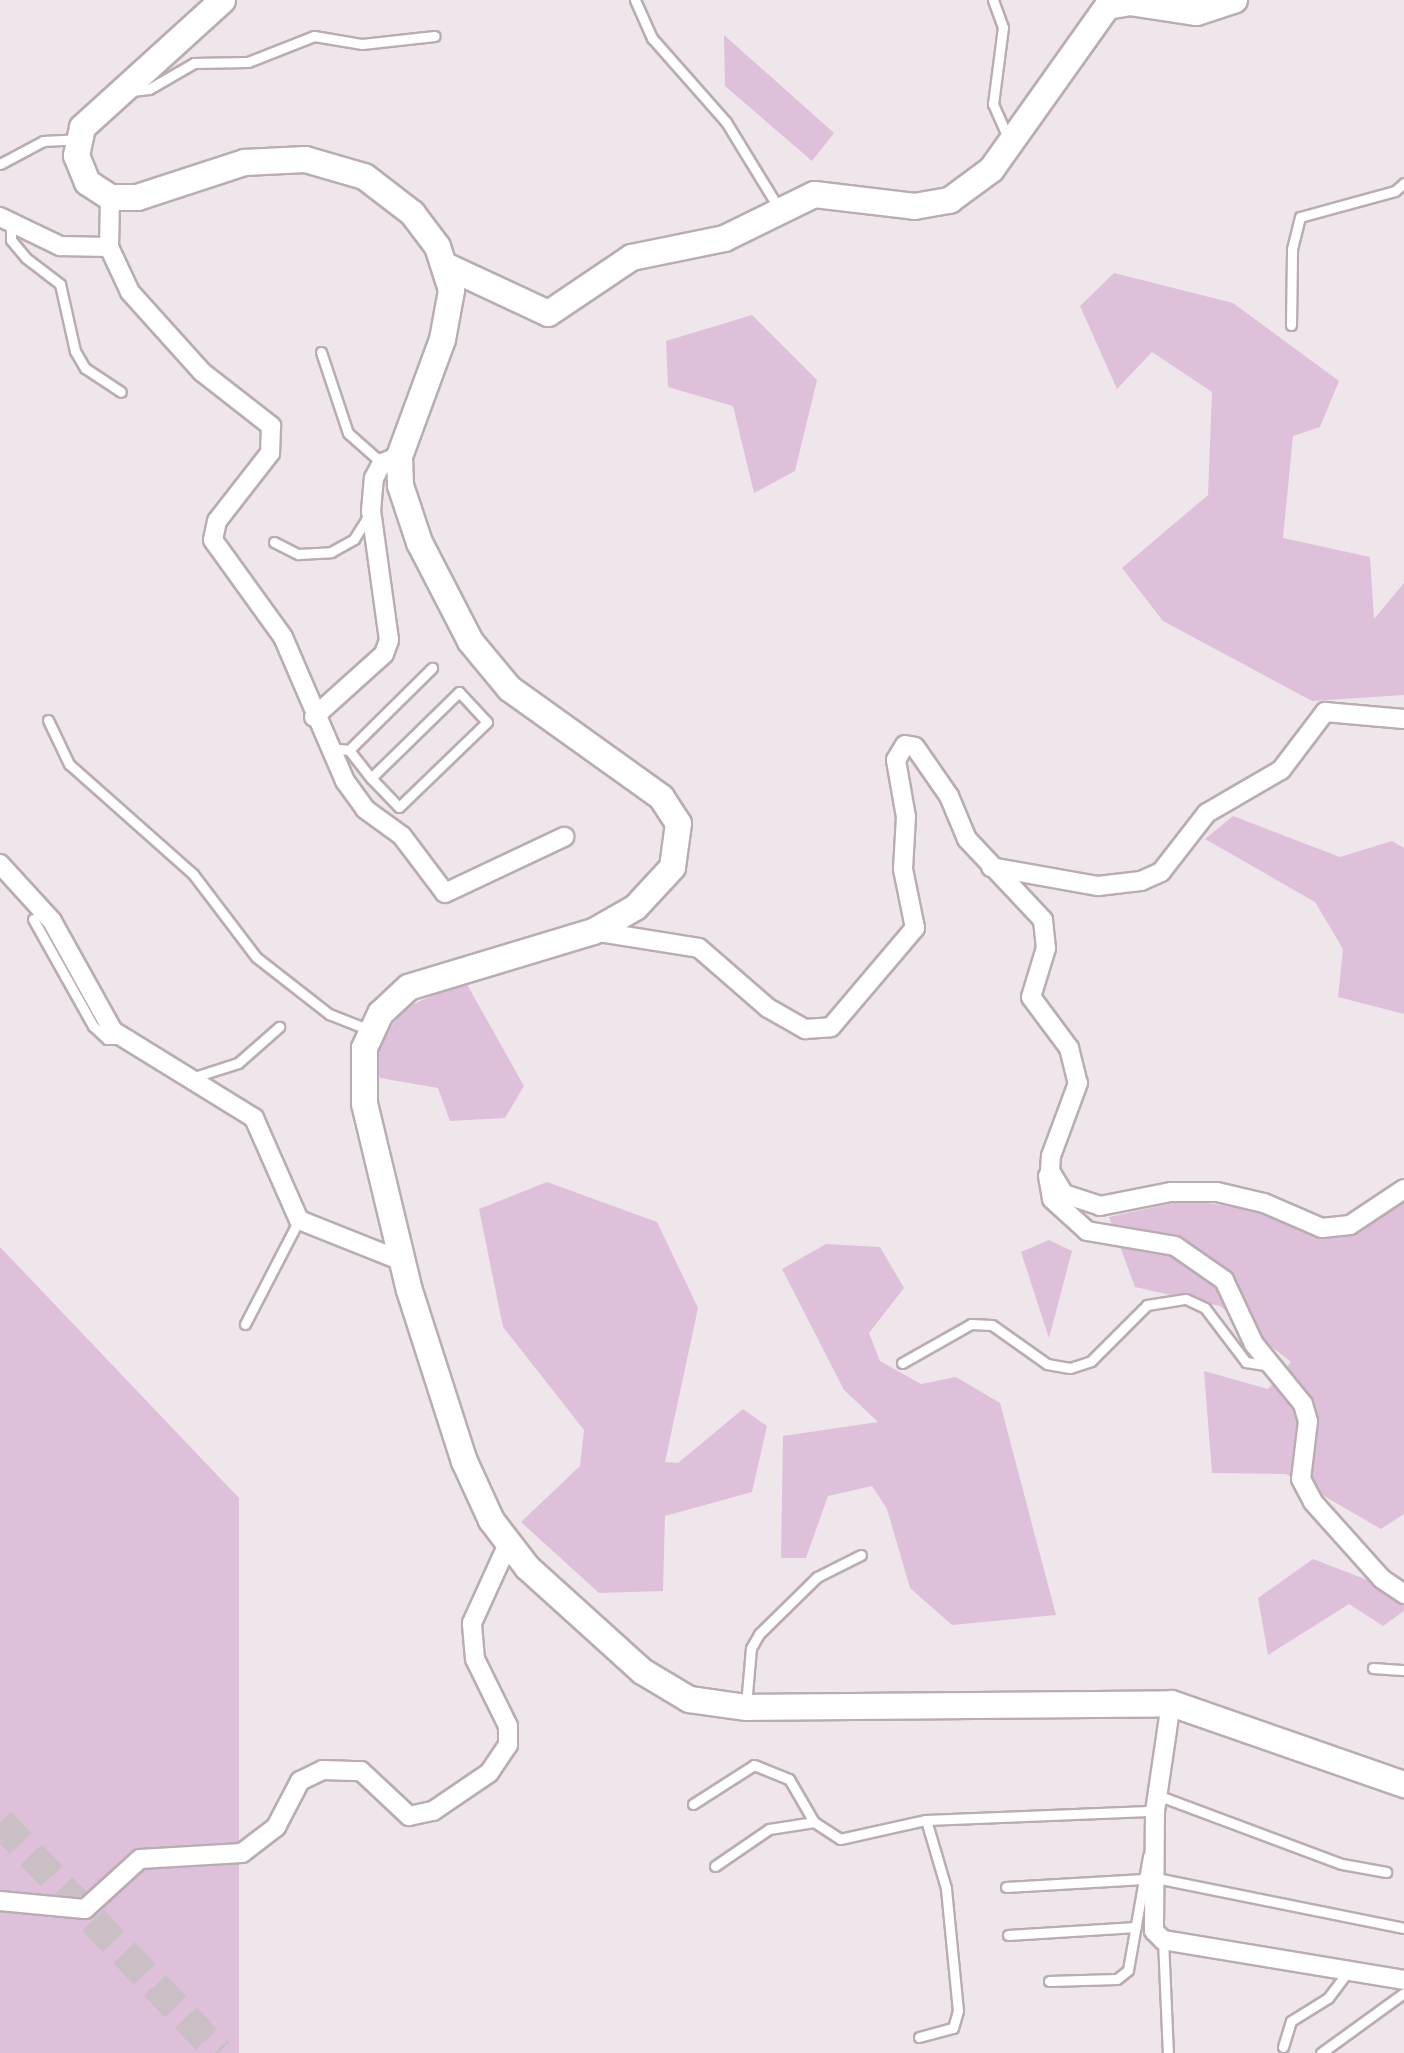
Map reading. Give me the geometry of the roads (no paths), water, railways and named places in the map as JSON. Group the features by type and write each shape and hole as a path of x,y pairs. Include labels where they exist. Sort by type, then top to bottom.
{"street":[{"path":"222,0 124,88 77,139 87,182 110,196 137,198 244,162 325,162 398,199 447,266 548,313 631,257 724,238 814,194 914,206 949,200 978,181 1011,143 1108,6 1129,2 1196,12 1234,0"},
{"path":"110,196 109,247 145,311 202,372 270,426 270,453 217,521 213,540 282,637 326,749 365,809 402,836 445,893 564,837"},
{"path":"5,219 60,246 109,247"},
{"path":"314,716 384,654 388,640 371,511 448,315 447,266"},
{"path":"390,460 419,542 488,665 529,708 662,797 678,823 677,853 664,880 636,907 594,930 426,979 393,999 370,1029 362,1067 364,1104 402,1261 464,1461 508,1544 664,1687 689,1699 746,1708 1172,1703 1404,1784"},
{"path":"991,866 1098,886 1141,882 1161,872 1207,814 1280,770 1325,712 1404,719"},
{"path":"594,930 699,948 781,1016 805,1028 830,1027 915,928 903,869 906,817 896,760 905,745 923,754 967,840 1042,920 1046,948 1031,997 1076,1066 1073,1100 1050,1171 1052,1199 1087,1231 1175,1246 1224,1280 1248,1332 1308,1420 1301,1479 1312,1502 1382,1579 1404,1594"},
{"path":"2,868 45,912 98,1011 124,1039 254,1118 298,1220 402,1261"},
{"path":"1050,1171 1064,1194 1087,1205 1171,1192 1217,1192 1264,1203 1322,1228 1350,1225 1404,1189"},
{"path":"0,1901 84,1908 140,1860 242,1853 276,1828 300,1781 322,1770 361,1772 409,1816 434,1811 489,1774 508,1745 508,1726 475,1659 472,1623 508,1544"},
{"path":"1172,1703 1156,1803 1150,1879 1154,1931 1163,1940 1404,1980"}],"lane":[{"path":"635,0 652,38 726,122 779,210"},
{"path":"993,0 1003,27 993,104 1011,143"},
{"path":"124,88 142,91 194,62 248,62 314,36 362,44 435,36"},
{"path":"0,164 43,141 77,139"},
{"path":"1292,325 1292,249 1300,216 1394,191 1404,183"},
{"path":"5,219 11,240 60,284 85,368 121,392"},
{"path":"321,352 348,432 390,460"},
{"path":"274,542 298,554 331,552 354,539 371,511"},
{"path":"326,749 349,750 432,668"},
{"path":"349,750 371,778 398,808 487,722 459,692 371,778"},
{"path":"48,720 69,764 193,874 256,957 329,1014 370,1029"},
{"path":"33,919 94,1026 107,1039 124,1039"},
{"path":"191,1078 238,1062 279,1027"},
{"path":"245,1324 298,1220"},
{"path":"902,1362 949,1332 982,1324 1012,1335 1047,1364 1070,1368 1091,1361 1147,1305 1186,1300 1205,1308 1246,1362 1273,1366"},
{"path":"746,1708 759,1634 817,1577 860,1555"},
{"path":"1374,1668 1404,1670"},
{"path":"692,1804 754,1765 789,1779 814,1822 840,1839 926,1820 1156,1803 1342,1864 1386,1872"},
{"path":"919,2038 952,2028 958,2011 946,1888 926,1820"},
{"path":"715,1866 769,1829 814,1822"},
{"path":"1006,1887 1150,1879 1404,1928"},
{"path":"1048,1981 1116,1979 1128,1970 1150,1879"},
{"path":"1008,1935 1136,1927"},
{"path":"1163,1940 1168,2053"},
{"path":"1283,2047 1291,2022 1328,1998 1350,1969"},
{"path":"1321,2053 1404,1993"}],"tunnel":[{"path":"0,1822 219,2053"}]}
